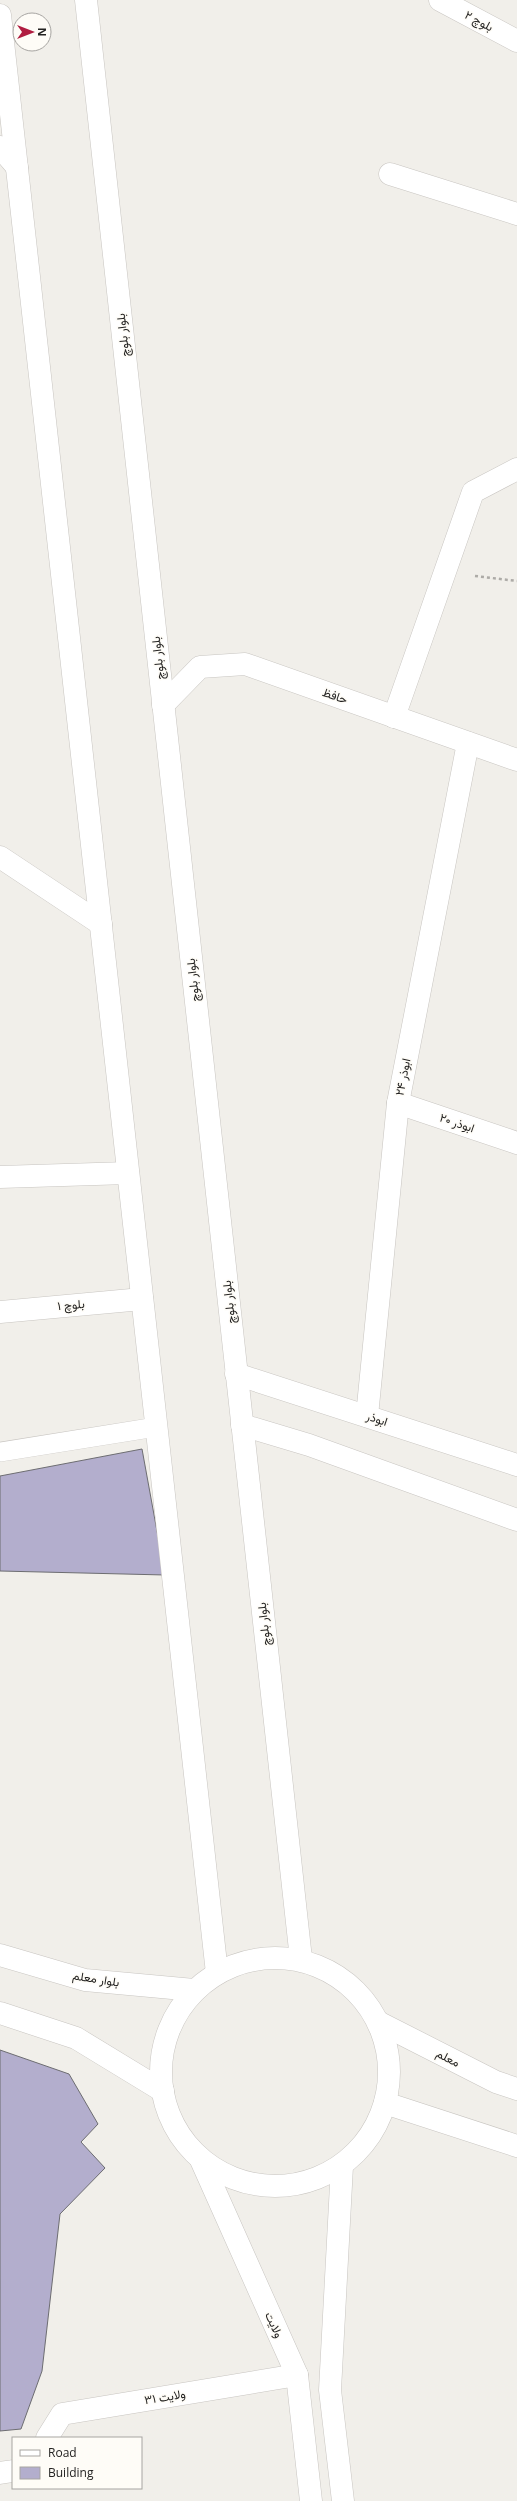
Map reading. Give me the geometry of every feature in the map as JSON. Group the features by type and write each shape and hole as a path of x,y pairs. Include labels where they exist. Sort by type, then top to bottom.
{"main road":[{"name":"بلوار بلوچ","path":"86,0 301,1959"},
{"name":"بلوچ ۲","path":"440,0 517,41"},
{"path":"0,15 217,1973"},
{"path":"0,146 17,167"},
{"path":"390,174 517,214"},
{"path":"394,717 473,492 517,469"},
{"name":"حافظ","path":"163,706 200,667 245,664 517,760"},
{"name":"ابوذر ۲۴","path":"367,1416 398,1103 468,743"},
{"path":"0,856 101,924"},
{"name":"ابوذر ۲۰","path":"398,1103 517,1143"},
{"path":"0,1176 128,1173"},
{"name":"بلوچ ۱","path":"0,1312 142,1299"},
{"name":"ابوذر","path":"236,1374 517,1465"},
{"path":"242,1425 309,1445 517,1520"},
{"name":"بلوار معلم","path":"0,1955 85,1980 194,1990"},
{"path":"267,1957 301,1959 328,1968 357,1990 380,2023 390,2057 386,2103 367,2141 342,2166 313,2181 278,2187 236,2180 201,2160 176,2130 163,2091 162,2051 172,2021 194,1990 217,1973 267,1957"},
{"path":"0,2013 76,2038 163,2091"},
{"name":"معلم","path":"380,2023 496,2082 517,2089"},
{"path":"386,2103 517,2146"},
{"name":"ولایت","path":"201,2160 296,2375 311,2501"},
{"path":"342,2166 330,2390 343,2501"},
{"name":"ولایت ۳۱","path":"48,2437 62,2414 296,2375"},
{"path":"0,2473 12,2471"}],"lane":[{"path":"0,1452 156,1427"}],"path":[{"path":"445,572 517,581"}],"building":[{"path":"142,1449 165,1575 0,1571 0,1476"},
{"path":"0,2050 69,2074 98,2124 81,2142 105,2168 60,2214 42,2371 21,2429 0,2431"}]}
